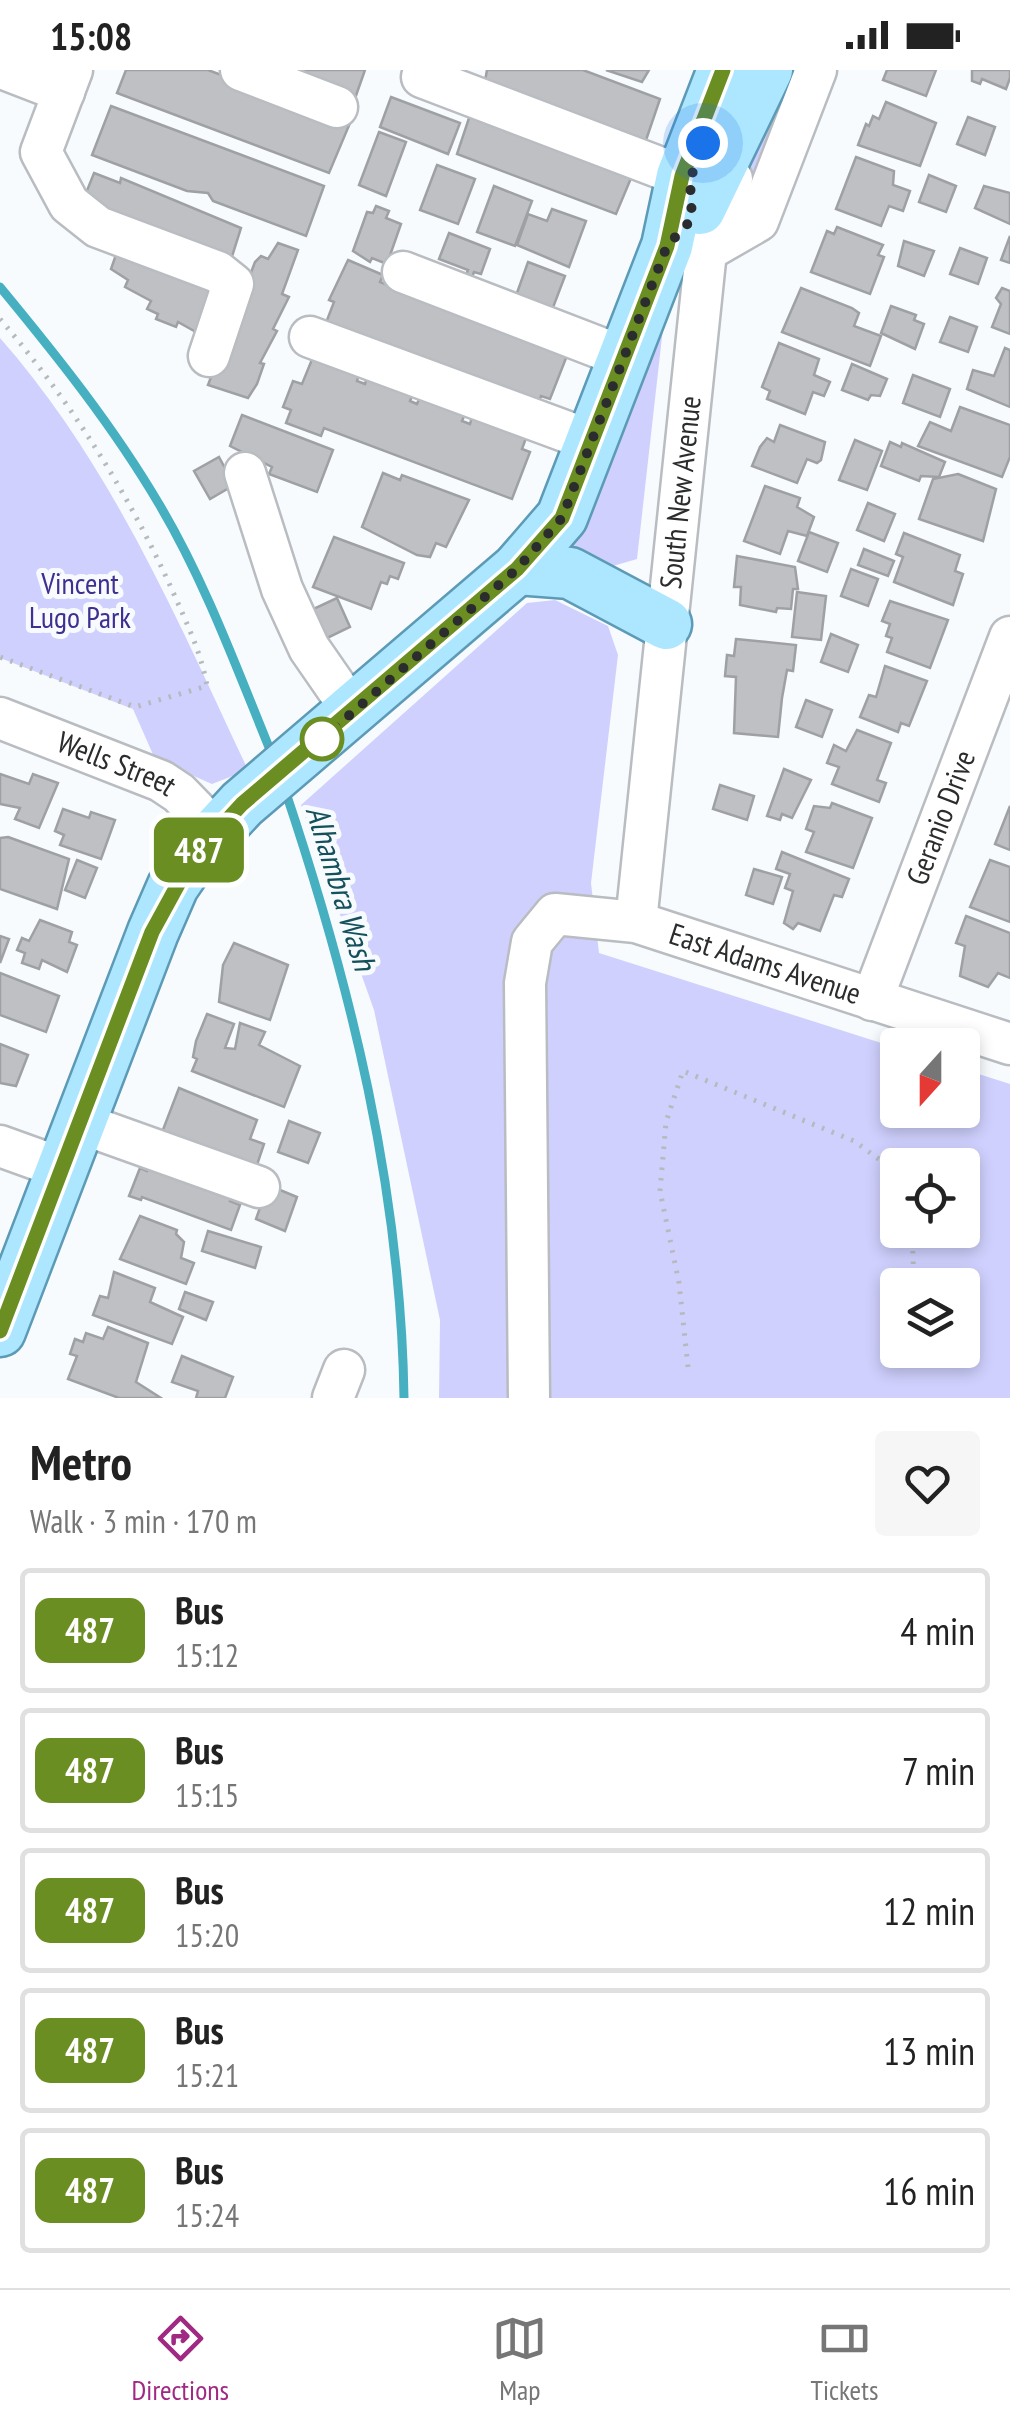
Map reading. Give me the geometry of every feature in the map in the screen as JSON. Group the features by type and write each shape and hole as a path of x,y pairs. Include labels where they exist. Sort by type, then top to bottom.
{"main road":[{"name":"South New Avenue","path":"687,223 722,70"},
{"path":"0,1331 173,886 230,818 517,569 562,518 622,356 687,223 690,180 730,70"},
{"name":"South New Avenue","path":"687,223 705,201 767,70"},
{"path":"517,569 570,572 666,624"}],"street":[{"path":"7,70 70,76 41,152 70,204 98,227 218,272 233,284 209,356"},
{"path":"241,70 336,107"},
{"path":"422,77 687,223 758,220 816,70"},
{"name":"South New Avenue","path":"636,922 666,624 687,223"},
{"path":"403,272 622,356"},
{"path":"310,337 589,440"},
{"path":"245,473 282,589 343,722"},
{"name":"Geranio Drive","path":"872,1000 1010,637"},
{"name":"Wells Street","path":"0,718 161,782 230,818"},
{"name":"East Adams Avenue","path":"529,1398 525,983 532,942 555,914 636,922 1010,1044"},
{"path":"0,1146 71,1145 259,1187"}],"path":[{"path":"0,319 89,435 132,508 201,655 207,686 134,707 0,658"},
{"path":"688,1368 679,1282 660,1191 666,1122 683,1071 854,1141 880,1159"}],"green space":[{"path":"783,70 801,70 752,201 744,173"},
{"path":"655,320 663,328 637,559 606,568 582,562 569,540"},
{"name":"Vincent Lugo Park","path":"0,338 76,437 109,490 168,600 248,770 212,784 155,759 133,709 0,658"},
{"path":"555,600 608,626 618,655 591,883 599,953 880,1043 880,1128 980,1128 980,1074 1010,1084 1010,1398 439,1398 440,1320 374,1010 301,805 527,603"}],"building":[{"path":"126,70 208,70 350,123 329,173 117,93"},
{"path":"264,70 365,70 353,104"},
{"path":"487,70 583,70 660,99 645,143 485,81"},
{"path":"606,70 649,70 642,82"},
{"path":"887,70 936,70 926,96 883,80"},
{"path":"972,70 1010,70 1006,89 982,79 980,84 972,81"},
{"path":"391,97 460,123 448,154 380,127"},
{"path":"886,102 936,123 920,166 858,145 866,124 869,126 873,116 879,119"},
{"path":"111,106 324,186 306,236 213,201 208,193 187,191 92,155"},
{"path":"470,115 634,171 616,214 457,154"},
{"path":"968,117 995,127 985,155 957,144"},
{"path":"379,132 406,142 386,196 359,185"},
{"path":"856,157 894,171 893,185 910,191 903,211 889,206 881,226 836,209"},
{"path":"437,165 475,179 458,224 420,210"},
{"path":"94,173 120,183 121,178 241,228 229,266 100,211 102,205 86,193"},
{"path":"929,175 956,186 946,212 919,202"},
{"path":"494,186 532,201 515,246 477,232"},
{"path":"984,186 1010,193 1010,224 975,208"},
{"path":"376,206 389,211 386,218 401,224 387,264 372,258 370,262 353,251 367,212 373,213"},
{"path":"552,209 586,221 569,267 517,245 528,214 547,221"},
{"path":"837,227 883,245 878,255 884,257 870,294 811,272 827,231 834,234"},
{"path":"449,233 490,249 481,274 466,275 468,270 439,259"},
{"path":"1010,236 1010,263 1001,260"},
{"path":"904,241 934,251 924,276 898,266"},
{"path":"278,243 298,250 282,294 289,297 260,363 264,364 257,384 248,398 208,385 255,262 261,256 268,259"},
{"path":"960,248 987,258 978,284 950,274"},
{"path":"118,249 222,287 203,336 178,322 176,327 156,319 158,314 147,309 151,301 125,287 128,280 111,269"},
{"path":"348,260 383,275 380,282 568,353 550,399 541,396 537,407 324,328 334,302 329,300"},
{"path":"528,262 565,276 549,318 513,304"},
{"path":"801,288 852,308 859,313 854,326 881,336 870,366 782,332"},
{"path":"1002,288 1010,291 1010,334 992,327 1001,304 996,298"},
{"path":"891,306 916,315 914,320 924,324 915,349 881,333"},
{"path":"950,317 977,327 968,352 940,342"},
{"path":"779,343 819,359 814,375 830,382 824,396 813,392 805,414 767,399 770,391 762,387"},
{"path":"1005,348 1010,350 1010,407 967,389 973,370 994,376"},
{"path":"313,357 359,374 357,381 365,384 367,377 413,394 410,401 417,404 420,397 465,414 462,421 470,424 472,417 526,438 522,449 530,452 512,499 324,428 321,436 286,423 291,410 283,407 293,381 302,384"},
{"path":"852,364 887,379 880,396 871,395 868,400 842,390"},
{"path":"913,375 950,389 940,417 903,403"},
{"path":"960,407 1010,425 1010,457 1002,477 918,446 930,422 951,431"},
{"path":"242,415 333,450 317,492 269,474 272,467 230,446"},
{"path":"780,425 825,442 821,460 817,463 807,459 797,483 752,466 767,438 774,442"},
{"path":"855,440 882,451 867,490 839,480"},
{"path":"890,442 901,447 902,443 945,462 939,477 921,476 919,481 881,466"},
{"path":"219,457 234,485 210,499 194,471"},
{"path":"383,473 400,480 402,475 469,500 446,547 436,543 430,557 417,555 362,527"},
{"path":"958,474 996,489 983,541 919,519 933,479"},
{"path":"765,486 800,498 797,507 814,517 807,536 788,531 780,554 744,541"},
{"path":"868,503 895,514 884,541 857,530"},
{"path":"809,532 838,543 827,572 798,561"},
{"path":"904,533 960,555 955,571 963,574 953,605 894,582 903,557 896,554"},
{"path":"334,537 404,563 398,579 390,576 387,584 381,582 371,609 313,587"},
{"path":"864,549 894,561 888,576 858,565"},
{"path":"737,556 795,567 798,589 793,589 791,609 777,608 776,612 740,605 741,587 734,587"},
{"path":"851,569 878,579 868,606 841,596"},
{"path":"797,592 826,596 821,640 792,637"},
{"path":"337,598 350,627 323,640 309,611"},
{"path":"890,601 948,620 930,668 887,652 892,638 886,636 890,624 882,621"},
{"path":"831,634 858,645 848,672 821,662"},
{"path":"736,639 796,645 793,671 787,670 778,737 734,733 736,677 725,676 727,655 734,656"},
{"path":"885,666 927,681 909,726 901,723 898,732 860,717 869,695 876,697"},
{"path":"806,700 832,710 822,737 796,727"},
{"path":"857,730 891,743 877,780 886,783 879,802 832,784 839,767 827,763 834,745 846,751"},
{"path":"784,769 811,780 792,818 782,814 780,820 767,816"},
{"path":"0,774 29,784 33,774 58,783 39,828 15,819 20,808 0,804"},
{"path":"720,785 754,796 747,820 713,809"},
{"path":"832,803 872,818 853,868 806,852 814,832 806,829 814,806 830,808"},
{"path":"1010,806 1010,850 995,844"},
{"path":"63,809 89,818 91,812 115,820 101,859 60,845 64,835 55,831"},
{"path":"8,837 69,859 57,909 0,889 0,838"},
{"path":"782,852 849,879 842,897 834,895 820,931 798,923 793,929 784,923 793,891 785,888 790,874 776,869"},
{"path":"77,860 97,868 85,898 65,890"},
{"path":"990,860 1010,867 1010,922 970,907"},
{"path":"754,869 782,877 773,904 746,895"},
{"path":"966,916 1010,933 1010,978 998,973 988,987 960,976 965,946 956,943"},
{"path":"40,920 72,932 69,942 77,945 67,972 42,960 39,969 22,963 25,953 17,950 22,938 29,941"},
{"path":"0,936 9,939 0,963"},
{"path":"234,943 288,965 270,1020 219,1002 223,965"},
{"path":"0,973 59,996 46,1032 0,1015"},
{"path":"207,1014 234,1024 225,1048 235,1049 240,1023 265,1032 259,1045 300,1066 284,1107 192,1071 197,1059 193,1057 196,1041"},
{"path":"0,1044 28,1055 16,1086 0,1083"},
{"path":"179,1088 257,1120 250,1139 264,1144 256,1168 161,1135"},
{"path":"289,1121 320,1133 308,1163 278,1152"},
{"path":"153,1155 232,1196 230,1201 240,1205 231,1230 142,1197 141,1200 129,1196 140,1168 147,1171"},
{"path":"268,1185 297,1197 285,1231 256,1219"},
{"path":"140,1216 177,1230 184,1242 181,1258 194,1263 186,1284 120,1259"},
{"path":"208,1231 261,1247 255,1268 202,1251"},
{"path":"114,1272 155,1288 150,1302 183,1317 172,1344 93,1315 100,1296 108,1298"},
{"path":"185,1292 213,1302 206,1320 179,1309"},
{"path":"108,1327 148,1343 136,1382 161,1398 119,1398 68,1379 77,1356 70,1354 75,1339 83,1342 86,1333 103,1339"},
{"path":"182,1356 233,1377 225,1398 196,1398 198,1391 172,1382"}],"waterway":[{"name":"Alhambra Wash","path":"0,287 104,419 159,504 206,596 273,757"},
{"name":"Alhambra Wash","path":"285,790 331,939 368,1090 393,1243 404,1398"}],"bus line":[{"name":"487","path":"0,1331 152,932 173,886 193,857 242,804 354,713 517,569 562,518 667,246 682,176 723,70"}],"route":[{"path":"322,739 517,569 562,518 667,246 692,219 690,180 703,143"}]}
